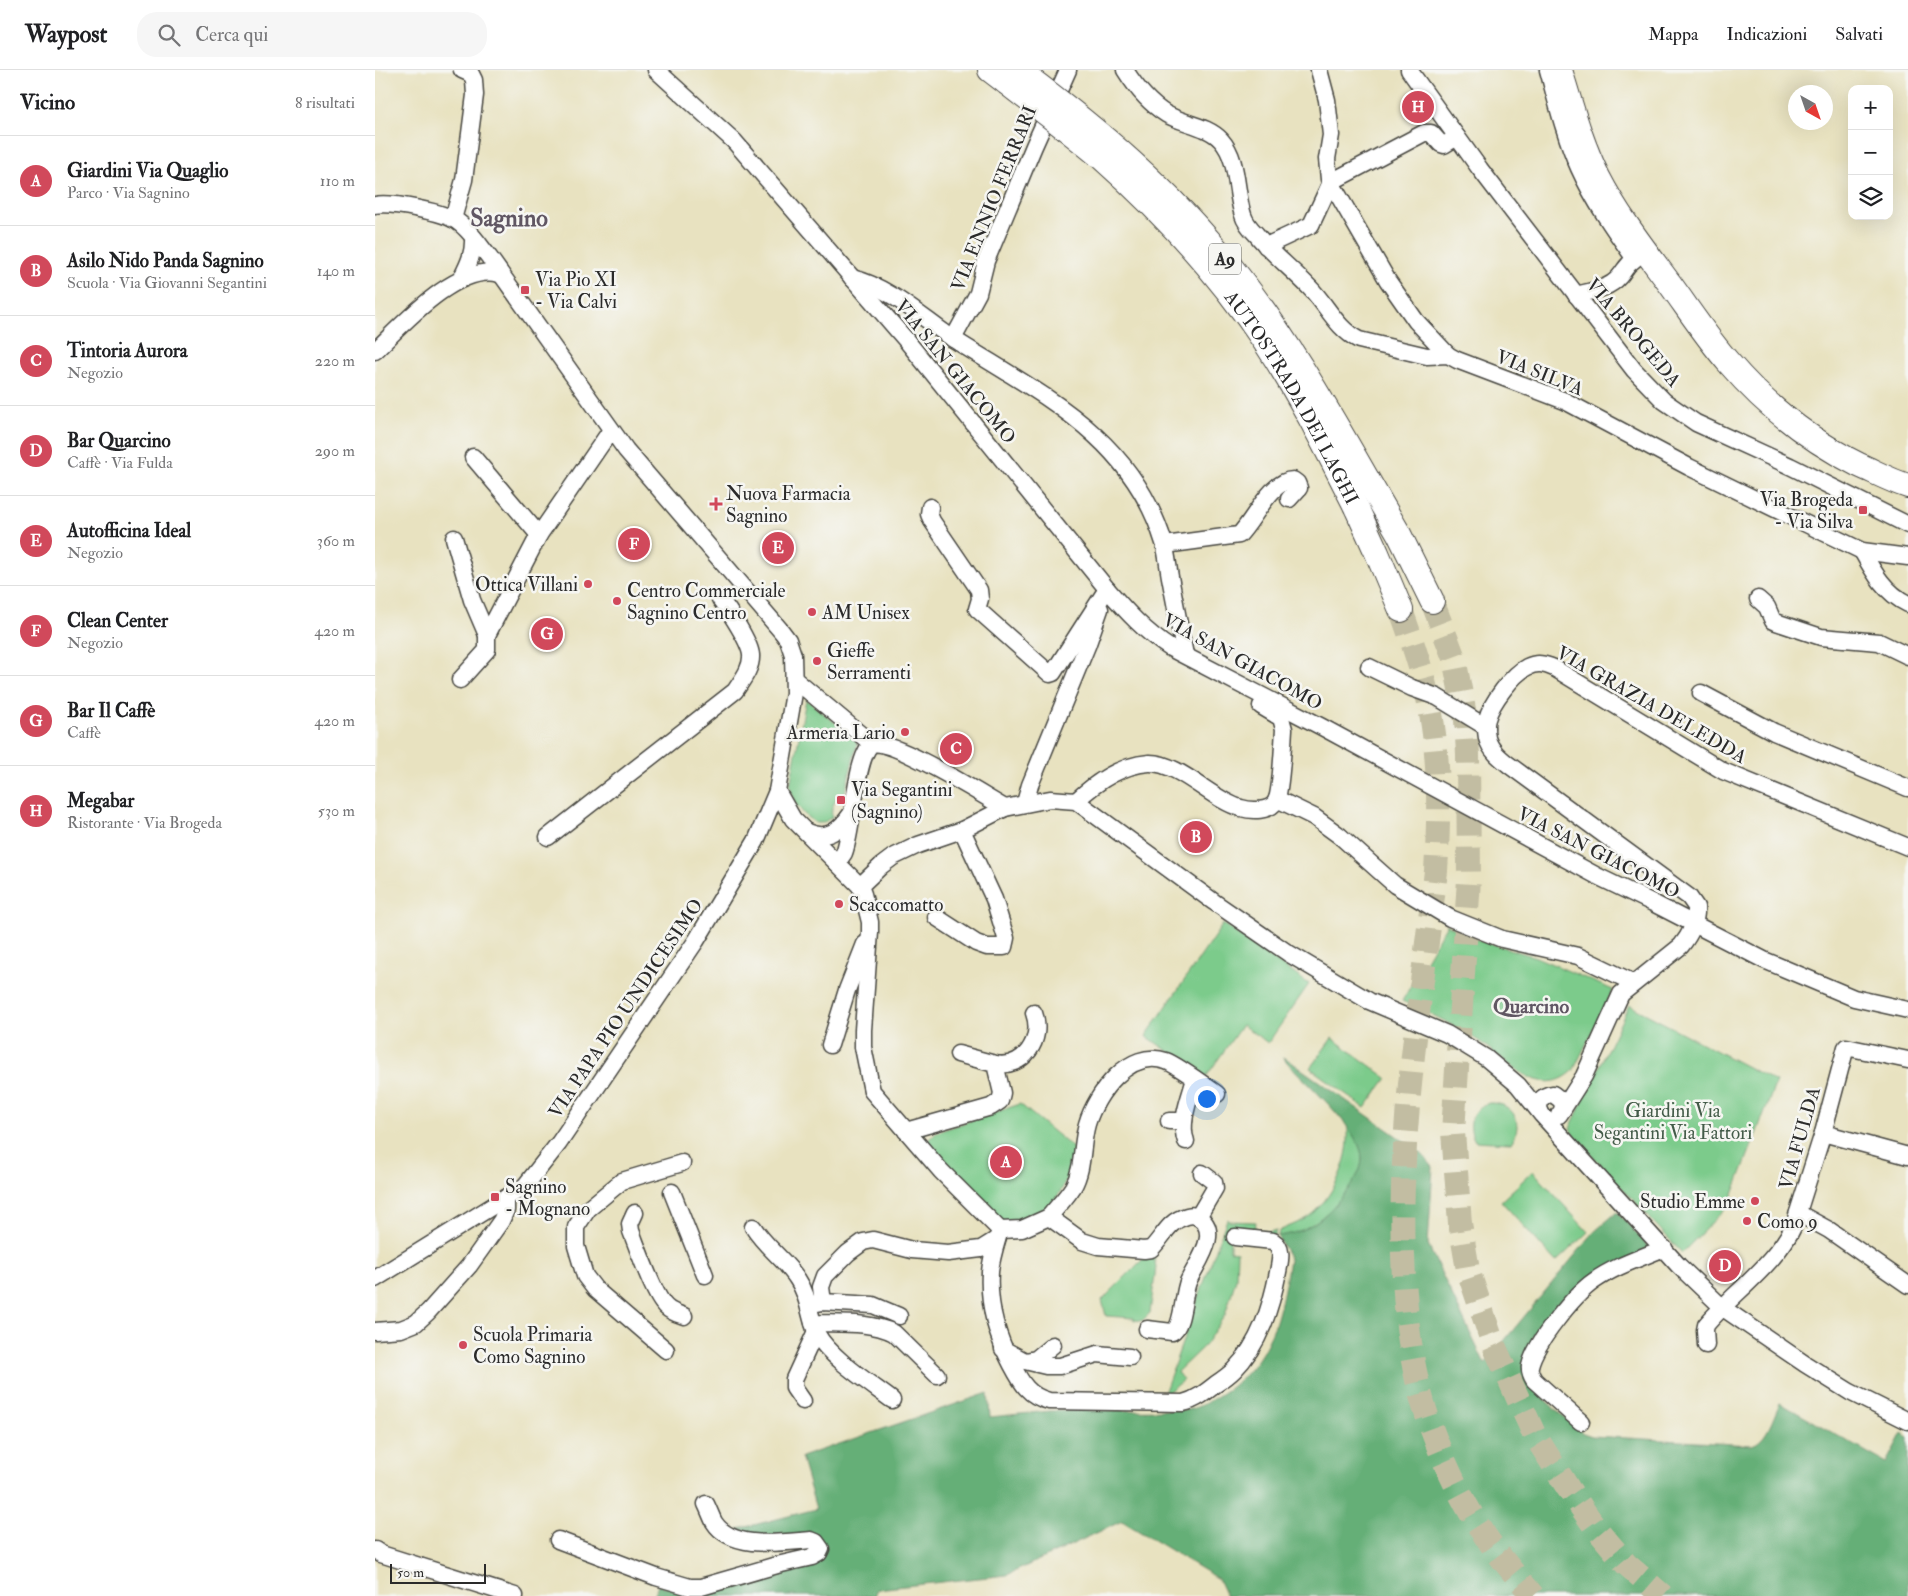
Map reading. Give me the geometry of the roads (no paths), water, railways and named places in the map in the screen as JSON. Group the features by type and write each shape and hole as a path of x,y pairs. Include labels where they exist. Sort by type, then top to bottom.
{"highway":[{"path":"1561,70 1579,133 1597,175 1612,203 1640,245 1728,362 1749,385 1793,424 1836,453 1904,483"},
{"path":"1575,70 1595,136 1609,168 1632,211 1724,334 1764,380 1804,416 1859,451 1904,483"},
{"name":"AUTOSTRADA DEI LAGHI","path":"1005,74 1083,120 1131,160 1167,195 1217,250 1284,338 1377,496 1433,601"},
{"name":"AUTOSTRADA DEI LAGHI","path":"1005,74 1121,176 1165,218 1248,318 1280,366 1312,421 1356,507 1401,610"},
{"path":"1635,259 1656,284 1716,366 1736,390 1767,420 1809,451 1849,475 1883,489 1904,483"}],"street":[{"path":"375,205 400,205 453,219 464,180 476,86 471,74 462,70"},
{"name":"VIA SAN GIACOMO","path":"657,70 734,141 918,355 1107,589 1134,619 1156,639 1599,877 1694,923 1764,960 1854,998 1908,1010"},
{"name":"VIA ENNIO FERRARI","path":"953,339 977,293 987,261 1034,146 1068,70"},
{"path":"1125,70 1132,82 1166,114 1211,132 1227,146 1231,153 1243,217 1266,246 1311,225 1330,181 1424,133 1431,133 1444,145 1457,137"},
{"path":"1319,70 1327,100 1331,135 1327,159 1330,181 1387,281 1416,321 1448,355"},
{"name":"VIA BROGEDA","path":"1409,70 1457,137 1634,370 1673,408 1696,423 1790,466 1908,525"},
{"path":"1548,70 1561,120 1579,168 1600,209 1635,259 1626,266 1619,278 1604,288 1576,295"},
{"name":"VIA PAPA PIO UNDICESIMO","path":"375,1279 525,1186 545,1162 696,941 756,841 777,791 792,707 793,655 788,640 643,471 611,430 473,237 459,222 453,219"},
{"path":"461,280 472,256 473,237"},
{"name":"VIA SILVA","path":"1266,246 1311,289 1333,318 1349,335 1359,340 1427,356 1448,355 1565,401 1689,467 1863,551 1908,557"},
{"path":"375,351 426,303 461,280 488,272 500,274"},
{"path":"852,278 865,281 883,290 953,339 1059,406 1081,422 1112,451 1133,477 1148,502 1165,545 1185,655"},
{"path":"487,635 539,535 611,430"},
{"path":"473,457 539,535"},
{"path":"1165,545 1239,535 1275,488 1293,480 1297,482 1299,488 1289,499"},
{"path":"931,507 929,514 932,521 979,590 980,599 977,609 1050,674 1053,673 1107,589"},
{"path":"454,538 472,600 487,635 487,650 461,680"},
{"path":"1863,551 1873,572 1883,585 1891,594 1908,604"},
{"path":"1025,803 1030,785 1087,646 1107,589"},
{"path":"549,837 735,691 749,668 751,655 733,618 720,599"},
{"path":"1759,599 1767,607 1773,620 1821,637 1879,642 1908,656"},
{"path":"1075,801 1107,776 1130,767 1149,763 1164,766 1187,777 1240,808 1259,810 1268,808 1277,799 1284,729 1281,718 1175,658 1171,654 1170,648"},
{"name":"VIA GRAZIA DELEDDA","path":"1486,727 1487,718 1497,699 1519,672 1527,667 1545,664 1723,771 1908,848"},
{"path":"1369,667 1412,688 1437,697 1486,727 1490,745 1500,758 1689,897 1696,907 1694,923 1689,936 1681,946 1621,994 1583,1076 1562,1111 1555,1118 1542,1115"},
{"path":"794,679 872,744 882,744 919,760 1005,808"},
{"path":"1701,693 1774,732 1908,788"},
{"path":"837,863 845,847 865,750 872,744"},
{"path":"777,791 793,819 860,886 870,922 863,1047 872,1091 905,1132 999,1235"},
{"path":"860,886 893,857 919,845 962,830 1005,808 1050,799 1075,801 1214,902 1289,953 1369,1001 1447,1034 1486,1058 1518,1085 1542,1115 1664,1248 1723,1308 1805,1364 1851,1392 1908,1422"},
{"path":"1277,799 1314,817 1340,836 1395,885 1450,918 1478,931 1502,939 1578,956 1634,983"},
{"path":"807,832 815,836 830,834 842,826 851,814"},
{"path":"936,916 976,943 987,947 1004,947 1006,938 994,900 962,830"},
{"path":"830,1045 847,990 870,932"},
{"path":"957,1054 1002,1065 1019,1060 1030,1049 1037,1035 1034,1013"},
{"name":"VIA FULDA","path":"1706,1345 1707,1325 1789,1237 1823,1133 1846,1047 1908,1060"},
{"path":"803,1401 794,1388 794,1379 815,1327 816,1303 825,1276 847,1252 863,1242 873,1240 912,1250 948,1253 981,1249 999,1235 1021,1229 1049,1217 1073,1187 1080,1168 1087,1124 1099,1097 1120,1073 1135,1063 1155,1059 1167,1061 1217,1094"},
{"path":"905,1132 997,1104 1002,1097 1002,1093 995,1064"},
{"path":"1542,1115 1539,1102 1583,1076"},
{"path":"1186,1141 1177,1121 1195,1079"},
{"path":"1518,1085 1559,1098 1565,1131 1577,1153"},
{"path":"1823,1133 1908,1156"},
{"path":"666,1350 595,1289 585,1276 576,1246 576,1227 588,1209 621,1181 682,1163"},
{"path":"1198,1217 1215,1188 1213,1182 1202,1173"},
{"path":"672,1192 705,1275"},
{"path":"375,1331 401,1329 416,1323 428,1312 469,1266 501,1221 506,1210 506,1198"},
{"path":"635,1213 630,1224 631,1231 659,1298 666,1307 684,1316"},
{"path":"1798,1213 1829,1230 1908,1285"},
{"path":"1049,1217 1082,1241 1098,1246 1148,1250 1154,1246 1173,1222 1191,1215 1198,1217 1207,1230 1209,1239 1187,1284 1177,1328 1172,1332 1147,1329"},
{"path":"753,1227 769,1249 797,1277 816,1303 873,1305 899,1316"},
{"path":"999,1235 991,1263 994,1323 1003,1348 1028,1390 1040,1399 1049,1401 1183,1403 1193,1401 1234,1370 1247,1354 1267,1317 1274,1294 1281,1252 1277,1243 1273,1241 1235,1237"},
{"path":"1581,1422 1534,1380 1529,1367 1533,1357 1568,1305 1586,1288 1607,1273 1664,1248"},
{"path":"815,1327 852,1324 886,1329 894,1333 937,1375"},
{"path":"815,1327 821,1341 835,1355 892,1400"},
{"path":"1025,1361 1036,1359 1053,1345"},
{"path":"1003,1348 1025,1361 1046,1366 1060,1366 1097,1354 1130,1357"},
{"path":"558,1540 656,1577 701,1587 777,1564 812,1557 819,1553 821,1549 817,1542 811,1540 771,1544 731,1536 715,1523 706,1504"},
{"path":"375,1550 381,1554 515,1596"}],"tunnel":[{"path":"1432,601 1454,658 1466,720 1468,754 1469,879 1453,1132 1460,1223 1468,1270 1492,1341 1534,1434 1595,1527 1626,1564 1663,1596"},
{"path":"1401,610 1418,661 1428,701 1434,733 1438,792 1436,871 1411,1074 1403,1176 1404,1278 1410,1342 1422,1401 1448,1470 1471,1514 1484,1534 1533,1596"}],"place":[{"name":"Megabar","path":"1418,107"},
{"name":"Via Pio XI - Via Calvi","path":"525,290"},
{"name":"Nuova Farmacia Sagnino","path":"716,504"},
{"name":"Via Brogeda - Via Silva","path":"1863,510"},
{"name":"Clean Center","path":"634,544"},
{"name":"Autofficina Ideal","path":"778,548"},
{"name":"Ottica Villani","path":"588,584"},
{"name":"Centro Commerciale Sagnino Centro","path":"617,601"},
{"name":"AM Unisex","path":"812,612"},
{"name":"Bar Il Caffè","path":"547,634"},
{"name":"Gieffe Serramenti","path":"817,661"},
{"name":"Armeria Lario","path":"905,732"},
{"name":"Tintoria Aurora","path":"956,749"},
{"name":"Via Segantini (Sagnino)","path":"841,800"},
{"name":"Asilo Nido Panda Sagnino","path":"1196,837"},
{"name":"Scaccomatto","path":"839,904"},
{"name":"Giardini Via Quaglio","path":"1006,1162"},
{"name":"Sagnino - Mognano","path":"495,1197"},
{"name":"Studio Emme","path":"1755,1201"},
{"name":"Como 9","path":"1747,1221"},
{"name":"Bar Quarcino","path":"1725,1266"},
{"name":"Scuola Primaria Como Sagnino","path":"463,1345"}],"district":[{"name":"Sagnino","path":"509,218"},
{"name":"Quarcino","path":"1531,1006"}],"park label":[{"name":"Giardini Via Segantini Via Fattori","path":"1673,1121"}]}
